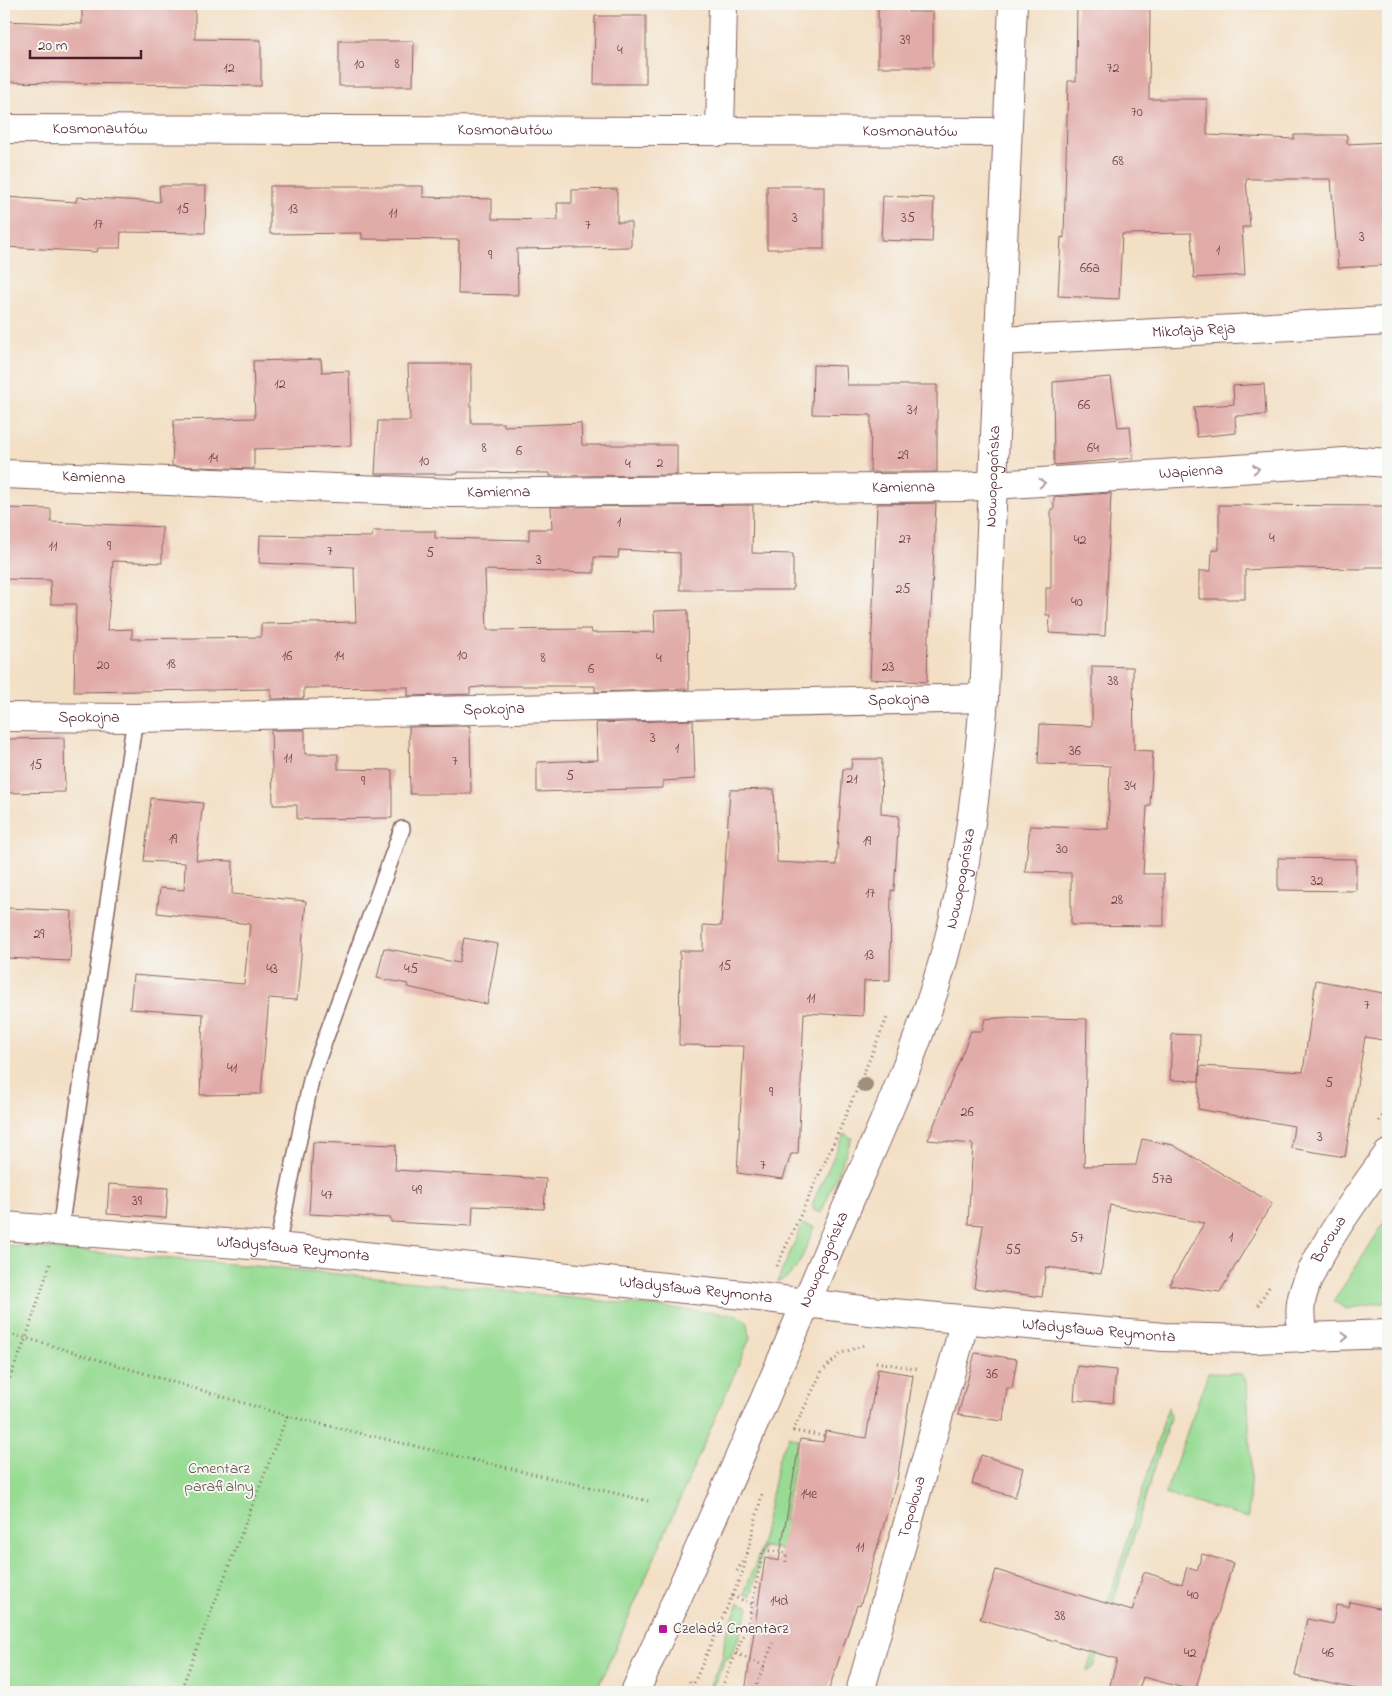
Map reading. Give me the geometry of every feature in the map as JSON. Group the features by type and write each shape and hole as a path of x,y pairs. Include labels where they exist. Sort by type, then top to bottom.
{"street":[{"path":"720,132 723,4"},
{"name":"Nowopogońska","path":"635,1692 805,1304 910,1057 942,962 963,879 973,814 984,698 1013,4"},
{"name":"Kosmonautów","path":"4,129 1007,132"},
{"name":"Mikołaja Reja","path":"999,341 1388,321"},
{"name":"Wapienna","path":"993,486 1360,461 1388,463"},
{"name":"Kamienna","path":"4,474 452,493 993,486"},
{"name":"Spokojna","path":"4,717 135,718 984,698"},
{"name":"Borowa","path":"1302,1338 1301,1303 1310,1273 1350,1209 1388,1154"},
{"name":"Władysława Reymonta","path":"4,1226 277,1247 760,1297 805,1304 1163,1337 1254,1339 1388,1334"},
{"name":"Topolowa","path":"860,1692 960,1342 964,1320"}],"lane":[{"path":"60,1230 135,718"},
{"path":"277,1247 312,1075 402,829"}],"path":[{"path":"4,1392 26,1338 60,1230"},
{"path":"4,1333 287,1416 648,1501"},
{"path":"793,1431 822,1371 842,1353 866,1345"},
{"path":"876,1362 921,1369"},
{"path":"180,1692 287,1416"},
{"path":"788,1430 825,1436"},
{"path":"688,1692 732,1596 751,1546 763,1488"},
{"path":"737,1571 751,1546"},
{"path":"720,1692 748,1624 763,1550 786,1553 786,1562"},
{"path":"732,1596 752,1604"},
{"path":"755,1689 773,1643"},
{"path":"736,1653 764,1666"},
{"path":"688,1692 690,1681"}],"green space":[{"path":"844,1134 852,1138 821,1213 813,1210 813,1202"},
{"path":"1386,1220 1388,1302 1346,1309 1334,1301"},
{"path":"805,1224 814,1227 801,1260 791,1274 777,1282 801,1228"},
{"name":"Cmentarz parafialny","path":"4,1245 279,1268 738,1315 748,1323 750,1338 596,1692 4,1692"},
{"path":"1208,1373 1243,1374 1247,1385 1251,1464 1248,1518 1165,1494"},
{"path":"1168,1407 1170,1418 1093,1668 1087,1672"},
{"path":"789,1436 798,1439 784,1520 824,1527 788,1550 763,1547 751,1596 744,1594 760,1551 779,1457"},
{"path":"739,1603 749,1606 744,1625 731,1656 726,1659 710,1692 704,1692 708,1689 723,1656 725,1636"}],"building":[{"path":"82,4 195,4 195,39 261,40 261,86 4,82 4,21 82,24"},
{"path":"878,4 908,4 908,12 933,12 933,67 878,67"},
{"path":"1077,4 1150,4 1149,99 1207,99 1207,135 1294,139 1294,135 1347,135 1347,144 1388,142 1388,265 1338,268 1331,179 1246,179 1250,227 1242,227 1245,275 1194,278 1191,233 1122,234 1119,299 1058,296 1061,237 1064,238 1068,81 1076,81"},
{"path":"595,16 646,16 646,84 594,84"},
{"path":"339,41 414,41 413,86 339,86"},
{"path":"159,186 206,186 205,233 121,232 120,248 98,248 97,252 4,247 4,202 6,202 6,197 76,202 77,197 160,202"},
{"path":"270,186 423,186 423,197 492,199 492,219 558,220 557,203 572,203 572,190 617,189 617,222 631,222 631,247 517,249 518,295 458,294 459,240 362,239 362,233 270,234"},
{"path":"767,186 824,186 824,249 767,249"},
{"path":"883,196 934,198 932,242 881,240"},
{"path":"321,359 322,372 349,371 351,446 254,449 254,469 172,466 174,420 255,418 253,361"},
{"path":"408,364 471,364 471,423 504,423 504,426 581,423 582,445 677,445 677,475 550,476 550,473 458,472 458,474 375,474 378,421 410,421"},
{"path":"813,365 846,366 847,385 937,385 937,472 870,472 871,415 812,414"},
{"path":"1111,377 1118,427 1130,426 1133,458 1054,465 1053,382"},
{"path":"1264,384 1266,415 1235,416 1236,433 1197,437 1194,407 1234,404 1233,386"},
{"path":"1111,493 1105,636 1049,633 1050,615 1046,615 1046,588 1051,588 1051,509 1054,509 1054,497"},
{"path":"936,503 927,682 870,679 877,504"},
{"path":"753,505 752,553 793,554 793,590 680,590 680,553 619,550 618,558 594,557 594,573 485,570 487,630 591,629 592,633 655,632 654,611 688,610 689,689 595,692 595,686 488,686 470,688 470,694 408,696 408,687 304,688 304,698 271,699 271,689 74,692 76,604 51,604 50,580 4,579 4,508 51,509 51,522 162,527 162,563 113,561 107,630 132,629 132,639 261,637 261,624 356,622 354,567 259,563 260,535 372,537 373,531 435,531 435,538 529,540 529,529 552,529 551,507"},
{"path":"1219,505 1388,506 1388,567 1366,567 1366,569 1286,568 1245,570 1245,599 1199,599 1199,571 1211,571 1212,550 1219,550"},
{"path":"1092,666 1133,667 1134,750 1153,751 1150,806 1147,806 1143,874 1164,874 1164,926 1071,925 1071,873 1025,872 1030,826 1108,829 1110,766 1038,764 1040,724 1092,726"},
{"path":"693,720 695,779 663,781 663,788 537,792 537,762 598,760 596,723"},
{"path":"470,726 471,794 410,794 409,727"},
{"path":"271,730 305,730 305,754 338,754 338,769 392,770 392,818 297,819 297,805 273,805"},
{"path":"64,738 65,792 8,793 7,739"},
{"path":"852,759 882,759 881,814 899,816 894,891 891,890 890,980 864,981 863,1016 804,1013 798,1154 791,1154 783,1179 737,1173 744,1046 679,1045 680,951 703,951 703,925 721,926 730,790 774,789 777,862 836,865 843,769 851,769"},
{"path":"151,798 203,803 196,860 233,861 232,894 306,901 297,1000 269,998 261,1094 200,1095 203,1014 130,1009 133,975 244,984 250,924 157,913 160,888 184,890 185,863 144,861"},
{"path":"1278,858 1356,859 1356,891 1278,890"},
{"path":"8,908 72,911 70,961 5,958"},
{"path":"464,938 498,944 487,1004 407,987 408,984 377,978 384,948 459,963"},
{"path":"1316,980 1388,994 1388,1041 1365,1037 1345,1157 1291,1148 1294,1126 1198,1109 1200,1066 1303,1072"},
{"path":"1010,1017 1087,1019 1084,1166 1136,1165 1142,1139 1173,1145 1272,1203 1220,1292 1169,1285 1204,1223 1110,1205 1101,1274 1046,1267 1042,1297 974,1288 983,1225 968,1224 973,1144 928,1140 971,1031 982,1031 985,1019"},
{"path":"1172,1034 1200,1035 1199,1081 1170,1080"},
{"path":"313,1142 396,1145 395,1170 546,1179 544,1209 473,1206 472,1226 391,1222 391,1218 309,1214"},
{"path":"109,1184 168,1188 166,1218 107,1214"},
{"path":"975,1353 1017,1359 1012,1388 1007,1388 1003,1421 958,1415"},
{"path":"1077,1366 1116,1370 1113,1403 1074,1400"},
{"path":"878,1369 913,1375 897,1480 860,1606 857,1605 828,1692 745,1692 765,1558 779,1561 800,1439 823,1442 826,1431 866,1438"},
{"path":"981,1455 1023,1468 1015,1497 972,1484"},
{"path":"1202,1554 1233,1563 1195,1691 1143,1677 1138,1692 1108,1692 1117,1659 980,1619 996,1570 1132,1611 1144,1572 1182,1584 1187,1567 1197,1571"},
{"path":"1350,1602 1388,1610 1388,1692 1370,1692 1295,1676 1307,1619 1333,1624 1336,1605 1349,1607"}],"place":[{"name":"Czeladź Cmentarz","path":"663,1629"}]}
